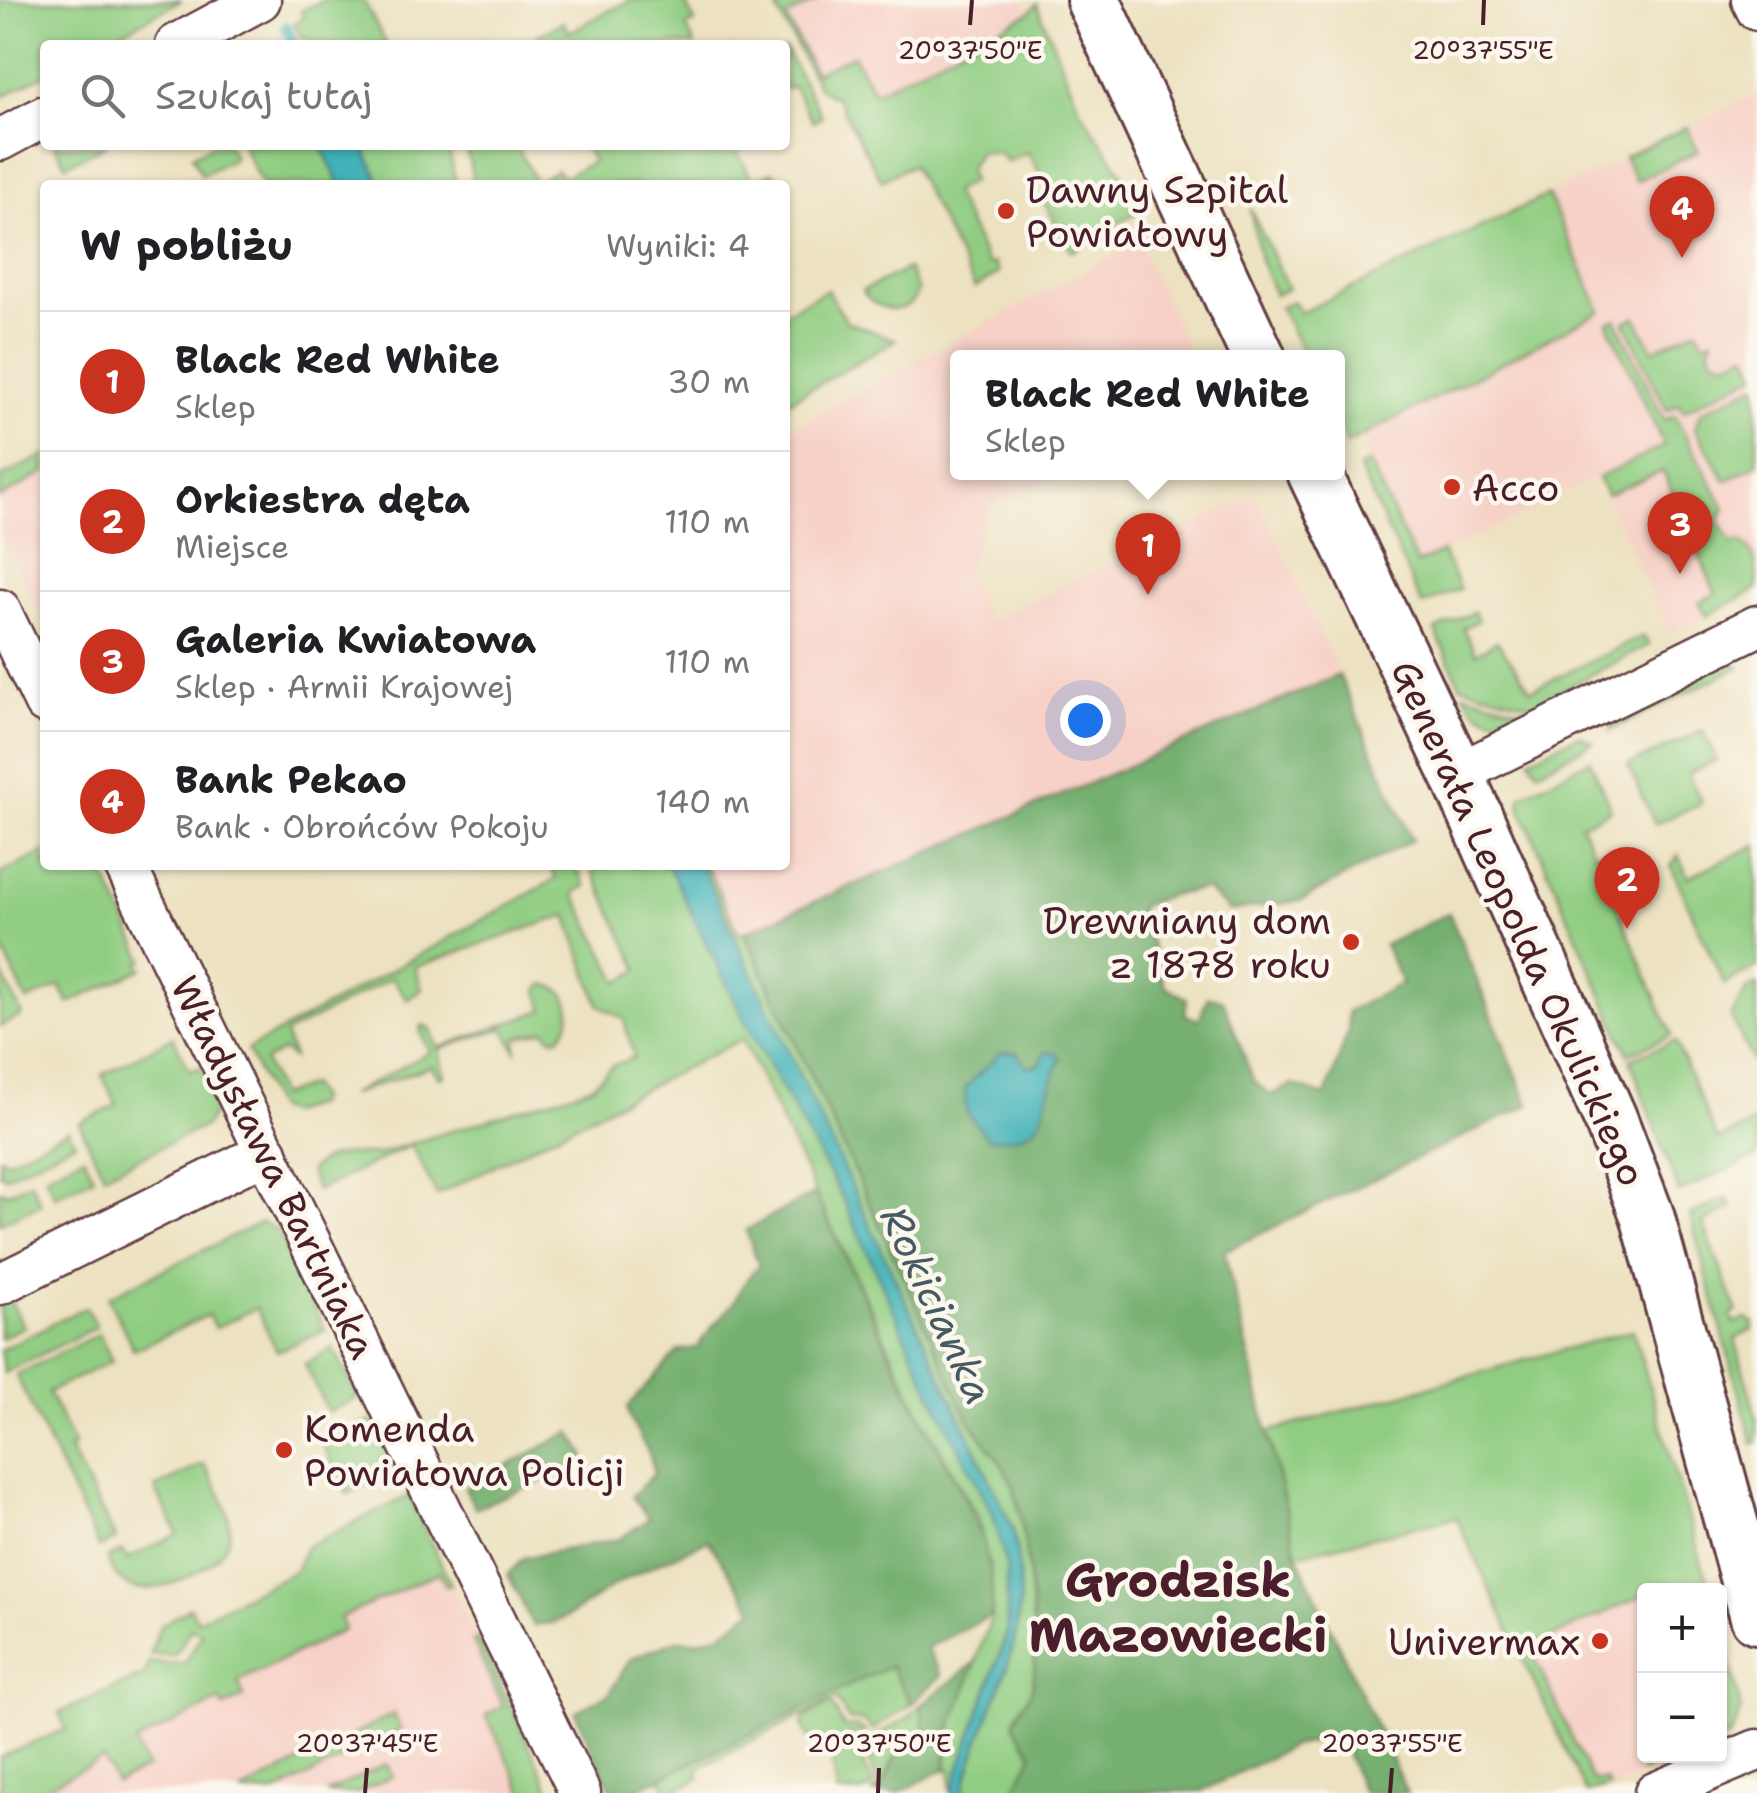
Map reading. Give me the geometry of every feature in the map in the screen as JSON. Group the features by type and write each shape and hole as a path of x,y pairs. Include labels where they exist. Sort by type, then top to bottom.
{"street":[{"path":"185,40 260,0"},
{"path":"1093,0 1254,350"},
{"path":"1752,0 1757,10"},
{"path":"0,140 40,119"},
{"name":"Generała Leopolda Okulickiego","path":"1318,480 1458,774 1584,1053 1647,1215 1757,1617"},
{"path":"0,610 40,693"},
{"path":"1458,774 1757,626"},
{"name":"Władysława Bartniaka","path":"127,870 580,1793"},
{"path":"0,1284 267,1152"},
{"path":"1656,1793 1757,1750"}],"shaded area":[{"path":"777,0 1024,0 1030,12 873,92 815,74"},
{"path":"1757,94 1757,591 1671,634 1597,478 1417,565 1358,438 1601,311 1548,195"},
{"path":"1138,243 1189,350 950,350 950,480 1046,480 990,505 966,573 987,617 980,625 1256,494 1339,675 739,934 708,870 790,870 790,428"},
{"path":"40,476 40,613 0,531 0,499"},
{"path":"1702,1559 1708,1583 1647,1583"},
{"path":"440,1561 552,1793 0,1793 0,1778"},
{"path":"1637,1587 1637,1763 1670,1763 1598,1793 1586,1793 1513,1641"}],"green space":[{"path":"0,0 182,0 107,40 40,40 40,77 0,98"},
{"path":"323,0 363,0 384,40 302,39 294,23 304,18 301,11"},
{"path":"630,0 683,0 695,22 686,27 692,40 537,40 537,36 563,22 569,32"},
{"path":"772,0 819,0 786,17 815,73 853,55 874,92 1029,13 1037,4 1080,109 1144,207 1072,252 1044,202 1054,195 1027,152 1007,162 998,152 979,152 968,170 972,181 953,192 988,265 994,263 999,273 975,288 912,165 881,180 837,99 819,88"},
{"path":"790,57 822,117 813,122 793,86 790,87"},
{"path":"1687,127 1698,151 1636,181 1624,157"},
{"path":"58,150 96,150 66,165"},
{"path":"203,150 230,150 234,158 202,175 192,156"},
{"path":"244,150 323,150 338,180 260,180"},
{"path":"365,150 449,150 455,180 379,180"},
{"path":"467,150 519,150 535,180 473,180"},
{"path":"586,150 737,151 752,180 540,180 557,170 562,178 592,162"},
{"path":"773,172 778,180 755,180"},
{"path":"1548,195 1601,311 1347,444 1345,350 1302,350 1280,307 1293,301 1300,313"},
{"path":"1250,208 1288,289 1275,295 1260,260"},
{"path":"908,269 918,291 907,306 883,307 862,291"},
{"path":"827,290 847,322 896,340 790,400 790,309"},
{"path":"1636,317 1653,350 1697,329 1704,342 1713,339 1709,349 1715,359 1728,362 1747,353 1757,374 1683,411 1679,404 1667,411 1625,322"},
{"path":"1616,319 1664,420 1675,416 1725,508 1719,522 1733,544 1740,541 1746,545 1755,561 1757,589 1707,616 1699,602 1716,594 1663,471 1606,495 1598,478 1664,446 1608,323"},
{"path":"1757,384 1757,464 1726,481 1695,428 1700,413"},
{"path":"40,458 40,475 0,498 0,478"},
{"path":"1369,463 1417,564 1442,552 1460,589 1422,605 1359,468"},
{"path":"1474,612 1478,621 1463,628 1476,654 1497,641 1531,690 1643,636 1649,645 1533,705 1460,685 1435,630"},
{"path":"1728,657 1739,667 1611,730 1614,716"},
{"path":"1339,675 1412,840 1300,901 1229,911 1206,889 1170,895 1139,907 1165,986 1187,999 1185,1015 1199,1020 1208,997 1223,1000 1254,1082 1271,1095 1292,1085 1326,1096 1349,1029 1347,1012 1402,983 1384,945 1449,913 1529,1105 1224,1251 1297,1555 1407,1793 1363,1793 1339,1737 1292,1746 1202,1791 1012,1793 1033,1754 1014,1725 1034,1676 1033,1621 1017,1499 997,1458 968,1419 745,932"},
{"path":"1464,693 1525,710 1506,717 1489,717 1475,709"},
{"path":"1703,731 1717,760 1688,774 1702,803 1655,824 1628,765"},
{"path":"1578,735 1593,742 1538,771 1530,759"},
{"path":"1590,760 1611,810 1581,824 1594,853 1603,851 1609,865 1601,869 1672,1035 1628,1054 1520,806 1522,795"},
{"path":"1757,845 1757,967 1724,984 1671,866 1678,855 1688,877"},
{"path":"40,854 40,870 102,870 144,960 139,963 142,969 69,1003 60,986 27,1001 0,944 0,874"},
{"path":"552,870 578,870 586,886 574,893 619,982 639,970 592,870 670,870 748,1027 843,1199 933,1397 993,1514 1007,1570 1007,1633 951,1793 950,1768 946,1770 950,1730 992,1616 991,1581 979,1521 918,1408 742,1039 437,1195 411,1145 316,1191 310,1171 332,1157 378,1154 591,1087 612,1066 634,1057 624,1019 599,1005 567,915 415,967 422,989 408,1000 392,978 285,1034 293,1058 283,1051 264,1061 280,1096 310,1085 318,1099 316,1105 288,1113 276,1109 247,1050 556,879"},
{"path":"703,870 708,870 739,934 744,932 968,1419 997,1458 1017,1499 1033,1621 1034,1675 1031,1691 1014,1724 1033,1754 1012,1793 963,1793 1015,1637 1019,1570 1013,1529"},
{"path":"0,970 22,1015 0,1027"},
{"path":"544,984 561,991 569,1005 569,1021 559,1037 551,1038 545,1030 517,1038 516,1050 504,1028 439,1049 444,1076 439,1077 431,1066 349,1095 430,1052 420,1031 422,1025 430,1028 438,1048 544,1010 538,990"},
{"path":"1757,985 1757,1070 1731,1017 1746,991"},
{"path":"173,1037 189,1070 200,1068 219,1105 205,1126 104,1175 79,1123 117,1105 102,1075"},
{"path":"1675,1041 1718,1140 1757,1122 1757,1156 1679,1192 1630,1059"},
{"path":"68,1130 75,1142 6,1176 0,1174 0,1157 8,1160"},
{"path":"84,1156 94,1177 55,1196 45,1175"},
{"path":"31,1182 41,1204 0,1223 0,1190 8,1193"},
{"path":"815,1193 904,1382 970,1508 988,1560 991,1616 927,1647 941,1676 911,1704 890,1666 629,1793 613,1793 575,1712 610,1693 631,1658 676,1640 696,1641 720,1634 754,1609 708,1540 626,1579 567,1616 546,1624 533,1626 508,1574 524,1558 619,1539 649,1519 632,1496 654,1474 653,1464 627,1408 677,1352 698,1347 759,1266 746,1230"},
{"path":"1727,1198 1732,1207 1703,1223 1737,1311 1731,1315 1734,1323 1747,1319 1754,1324 1753,1330 1735,1339 1757,1420 1757,1443 1753,1444 1690,1215"},
{"path":"262,1222 277,1230 325,1330 277,1351 256,1308 215,1328 208,1315 134,1350 108,1297"},
{"path":"9,1298 24,1327 0,1338 0,1304"},
{"path":"86,1307 96,1327 4,1373 0,1350"},
{"path":"1633,1330 1708,1583 1637,1583 1637,1598 1530,1647 1592,1781 1605,1780 1609,1787 1586,1793 1456,1517 1297,1555 1268,1432"},
{"path":"99,1334 112,1361 48,1392 74,1445 69,1449 116,1539 99,1547 16,1375"},
{"path":"333,1348 359,1397 328,1412 305,1364"},
{"path":"372,1420 396,1470 347,1494 323,1445"},
{"path":"571,1432 585,1455 582,1465 475,1508 465,1488"},
{"path":"204,1464 229,1518 229,1537 224,1548 188,1577 143,1589 126,1585 106,1558 122,1551 127,1559 178,1534 155,1488"},
{"path":"409,1496 451,1584 446,1586 439,1572 340,1618 344,1630 238,1681 244,1697 224,1707 220,1700 135,1743 147,1768 116,1783 103,1759 33,1793 0,1793 0,1757 66,1729 59,1713 146,1674 149,1662 184,1664 202,1634 191,1628 175,1655 150,1654 160,1626 190,1607 197,1620 295,1571 306,1547"},
{"path":"478,1638 552,1793 524,1793 486,1715 503,1706 473,1641"},
{"path":"1727,1653 1742,1710 1727,1738"},
{"path":"976,1662 950,1730 945,1769 898,1793 875,1793 882,1789 898,1749 926,1744 921,1705"},
{"path":"890,1665 911,1704 873,1730 863,1721 849,1720 836,1698 698,1768 699,1779 668,1793 661,1778"},
{"path":"831,1703 844,1727 856,1726 866,1732 848,1736 845,1744 831,1753 808,1737 802,1725 805,1717"},
{"path":"921,1705 927,1744 892,1762 882,1790 871,1793 880,1788 870,1763 877,1749 876,1736 908,1718"},
{"path":"393,1714 401,1730 350,1756 343,1741"},
{"path":"870,1737 871,1749 862,1762 874,1786 862,1793 837,1793 832,1758 847,1750 859,1751 861,1743"},
{"path":"335,1744 342,1759 276,1793 240,1793"},
{"path":"1639,1763 1666,1763 1642,1772"},
{"path":"387,1764 393,1776 357,1793 326,1793"}],"water":[{"path":"323,150 365,150 379,180 338,180"},
{"path":"670,870 703,870 1013,1529 1019,1570 1015,1637 963,1793 951,1793 1007,1633 1007,1570 993,1514 933,1397 843,1199 748,1027"},
{"path":"1016,1052 1027,1067 1040,1064 1046,1052 1055,1052 1061,1059 1035,1126 1010,1138 988,1138 967,1113 965,1088 1000,1053"}],"waterway":[{"name":"Rokicianka","path":"286,27 292,40"}],"place":[{"name":"Dawny Szpital Powiatowy","path":"1006,211"},
{"name":"Bank Pekao","path":"1682,258"},
{"name":"Acco","path":"1452,487"},
{"name":"Galeria Kwiatowa","path":"1680,574"},
{"name":"Black Red White","path":"1148,595"},
{"name":"Orkiestra dęta","path":"1627,929"},
{"name":"Drewniany dom z 1878 roku","path":"1351,942"},
{"name":"Komenda Powiatowa Policji","path":"284,1450"},
{"name":"Univermax","path":"1600,1641"}],"district":[{"name":"Grodzisk Mazowiecki","path":"1178,1608"}]}
